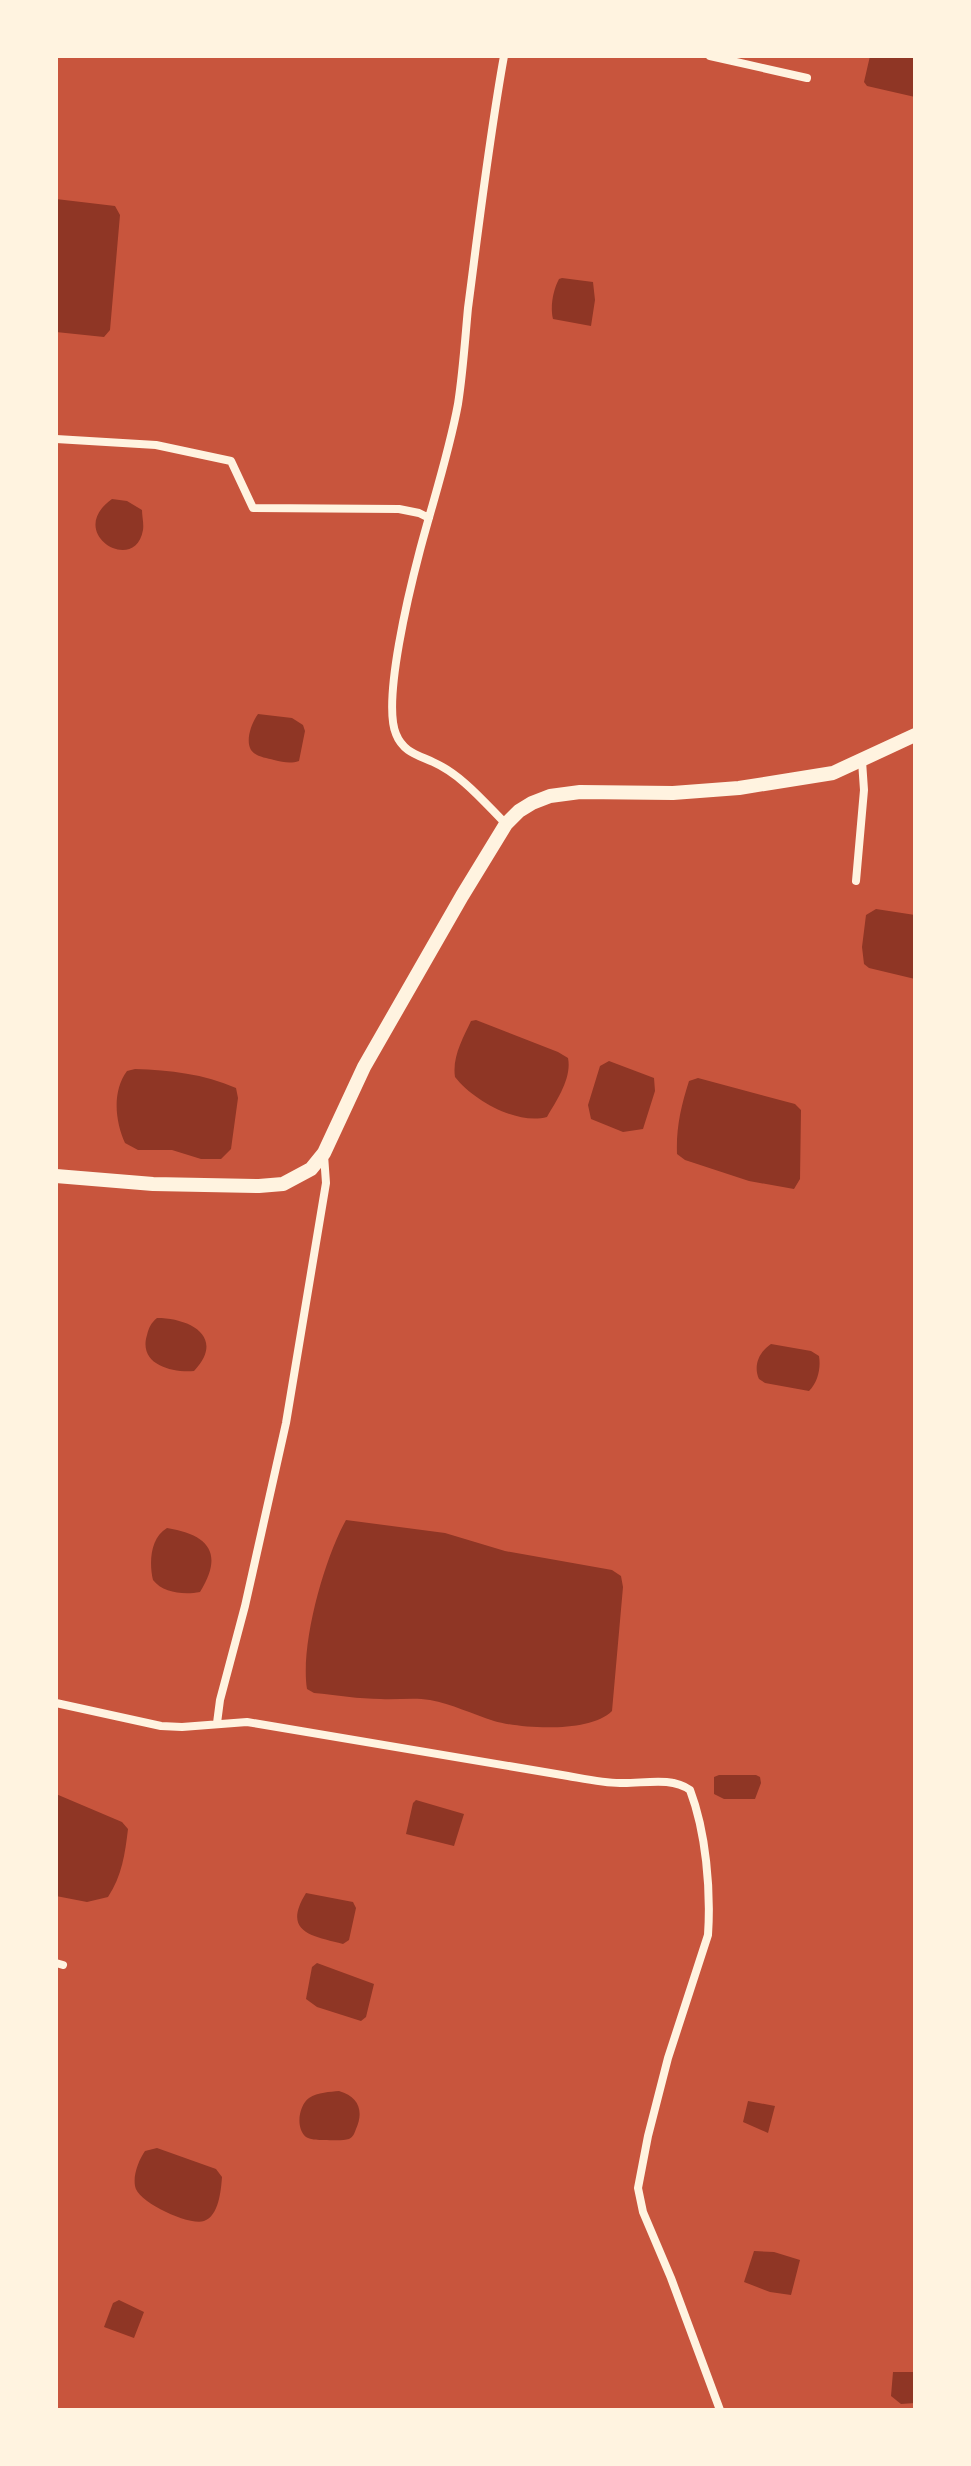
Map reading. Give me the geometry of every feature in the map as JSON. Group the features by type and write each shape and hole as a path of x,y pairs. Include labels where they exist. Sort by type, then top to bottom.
{"main road":[{"path":"56,1176 153,1184 259,1186 283,1184 311,1169 324,1153 364,1067 454,909 506,824 532,803 550,796 580,792 673,793 739,788 833,773 915,735"}],"street":[{"path":"504,56 458,402 449,450 408,598 392,715 395,733 402,745 411,753 447,769 506,824"},
{"path":"710,56 807,78"},
{"path":"56,439 156,445 231,461 253,508 399,509 429,518"},
{"path":"856,881 864,790 862,761"},
{"path":"217,1723 293,1387 326,1183 324,1153"},
{"path":"56,1703 161,1726 247,1722 568,1776 620,1783 678,1784 690,1790 701,1824 708,1935 668,2058 638,2188 643,2212 720,2410"}],"shaded area":[{"path":"870,56 915,56 915,97 867,86 864,82"},
{"path":"56,199 115,206 120,215 110,330 104,337 56,332"},
{"path":"562,278 593,282 595,300 591,326 553,319 554,293"},
{"path":"112,499 127,501 142,510 143,530 137,543 128,549 117,549 106,544 95,525 99,512"},
{"path":"258,714 292,718 303,725 305,731 299,761 268,759 251,750 249,736"},
{"path":"876,909 915,915 915,979 869,968 864,964 862,947 866,915"},
{"path":"476,1020 568,1058 566,1081 547,1117 523,1118 497,1109 473,1094 455,1077 459,1048 471,1021"},
{"path":"609,1061 654,1078 655,1091 643,1129 623,1132 591,1119 588,1105 600,1066"},
{"path":"127,1071 187,1074 236,1088 238,1098 231,1149 221,1159 201,1159 172,1150 138,1150 125,1143 117,1116 117,1097"},
{"path":"698,1078 795,1104 801,1110 800,1179 794,1189 749,1181 685,1160 677,1154 678,1126 684,1099 689,1081"},
{"path":"157,1318 192,1326 205,1339 203,1359 194,1371 158,1365 147,1353 145,1345 149,1327"},
{"path":"771,1344 811,1351 819,1356 818,1375 809,1391 765,1383 759,1379 758,1360"},
{"path":"346,1520 445,1533 505,1551 612,1570 621,1576 623,1587 612,1711 602,1718 572,1726 521,1726 494,1721 430,1700 356,1698 314,1693 307,1689 310,1626 322,1579"},
{"path":"167,1528 193,1535 208,1548 211,1567 200,1592 174,1592 162,1588 153,1580 152,1551 157,1538"},
{"path":"714,1777 760,1777 755,1799 724,1799 714,1794"},
{"path":"56,1794 122,1822 128,1829 120,1873 108,1897 87,1902 56,1896"},
{"path":"416,1800 464,1814 454,1846 406,1834"},
{"path":"306,1893 353,1902 356,1908 349,1940 343,1944 304,1930 297,1916"},
{"path":"317,1963 374,1984 366,2017 361,2021 317,2007 306,1999 312,1967"},
{"path":"339,2091 351,2097 358,2106 360,2116 353,2136 340,2140 306,2137 299,2123 306,2101 316,2095"},
{"path":"748,2101 775,2106 768,2133 743,2122"},
{"path":"157,2148 216,2169 222,2177 218,2202 209,2218 197,2222 176,2216 154,2205 138,2192 135,2181 139,2163 145,2151"},
{"path":"754,2251 774,2252 800,2260 791,2295 770,2292 744,2282"},
{"path":"119,2300 144,2312 134,2338 104,2327 113,2303"},
{"path":"893,2372 915,2372 915,2403 901,2404 891,2396"}]}
